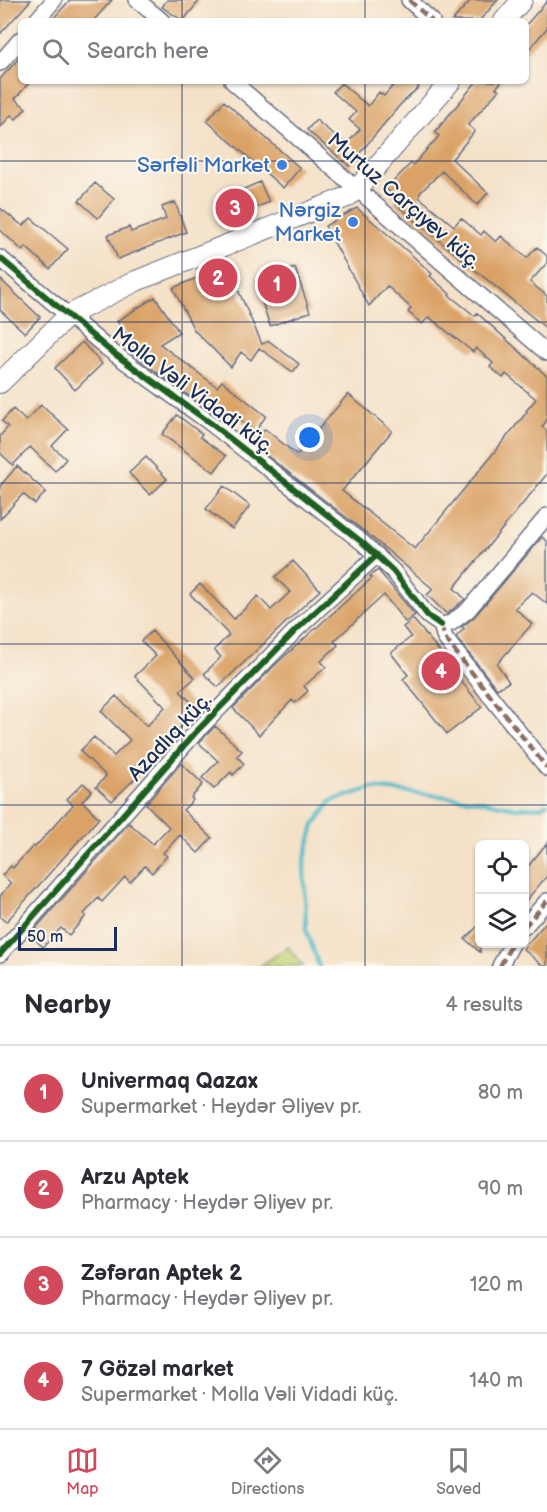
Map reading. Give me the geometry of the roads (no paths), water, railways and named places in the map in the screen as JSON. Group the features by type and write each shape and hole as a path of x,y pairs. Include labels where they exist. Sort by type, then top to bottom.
{"main road":[{"path":"507,18 522,0"},
{"path":"0,383 69,315 136,281 334,203 358,188 448,84"}],"street":[{"path":"39,18 54,0"},
{"path":"137,0 158,18"},
{"path":"409,0 429,18"},
{"path":"0,63 18,42"},
{"name":"Murtuz Carçıyev küç.","path":"236,84 547,353"},
{"name":"Molla Vəli Vidadi küç.","path":"0,258 122,360 213,425 377,555 393,571 428,616 441,625"},
{"path":"547,516 468,610 451,623 441,625 450,646 547,768"},
{"name":"Azadlıq küç.","path":"0,954 6,934 195,733 298,628 377,555"},
{"path":"529,922 547,901"},
{"path":"500,966 510,948"}],"waterway":[{"path":"319,966 306,929 304,862 314,825 331,801 372,788 476,800 516,808 541,807 547,804"}],"place":[{"name":"Sərfəli Market","path":"282,165"},
{"name":"Zəfəran Aptek 2","path":"235,208"},
{"name":"Nərgiz Market","path":"353,222"},
{"name":"Arzu Aptek","path":"218,278"},
{"name":"Univermaq Qazax","path":"277,284"},
{"name":"7 Gözəl market","path":"441,671"}]}
